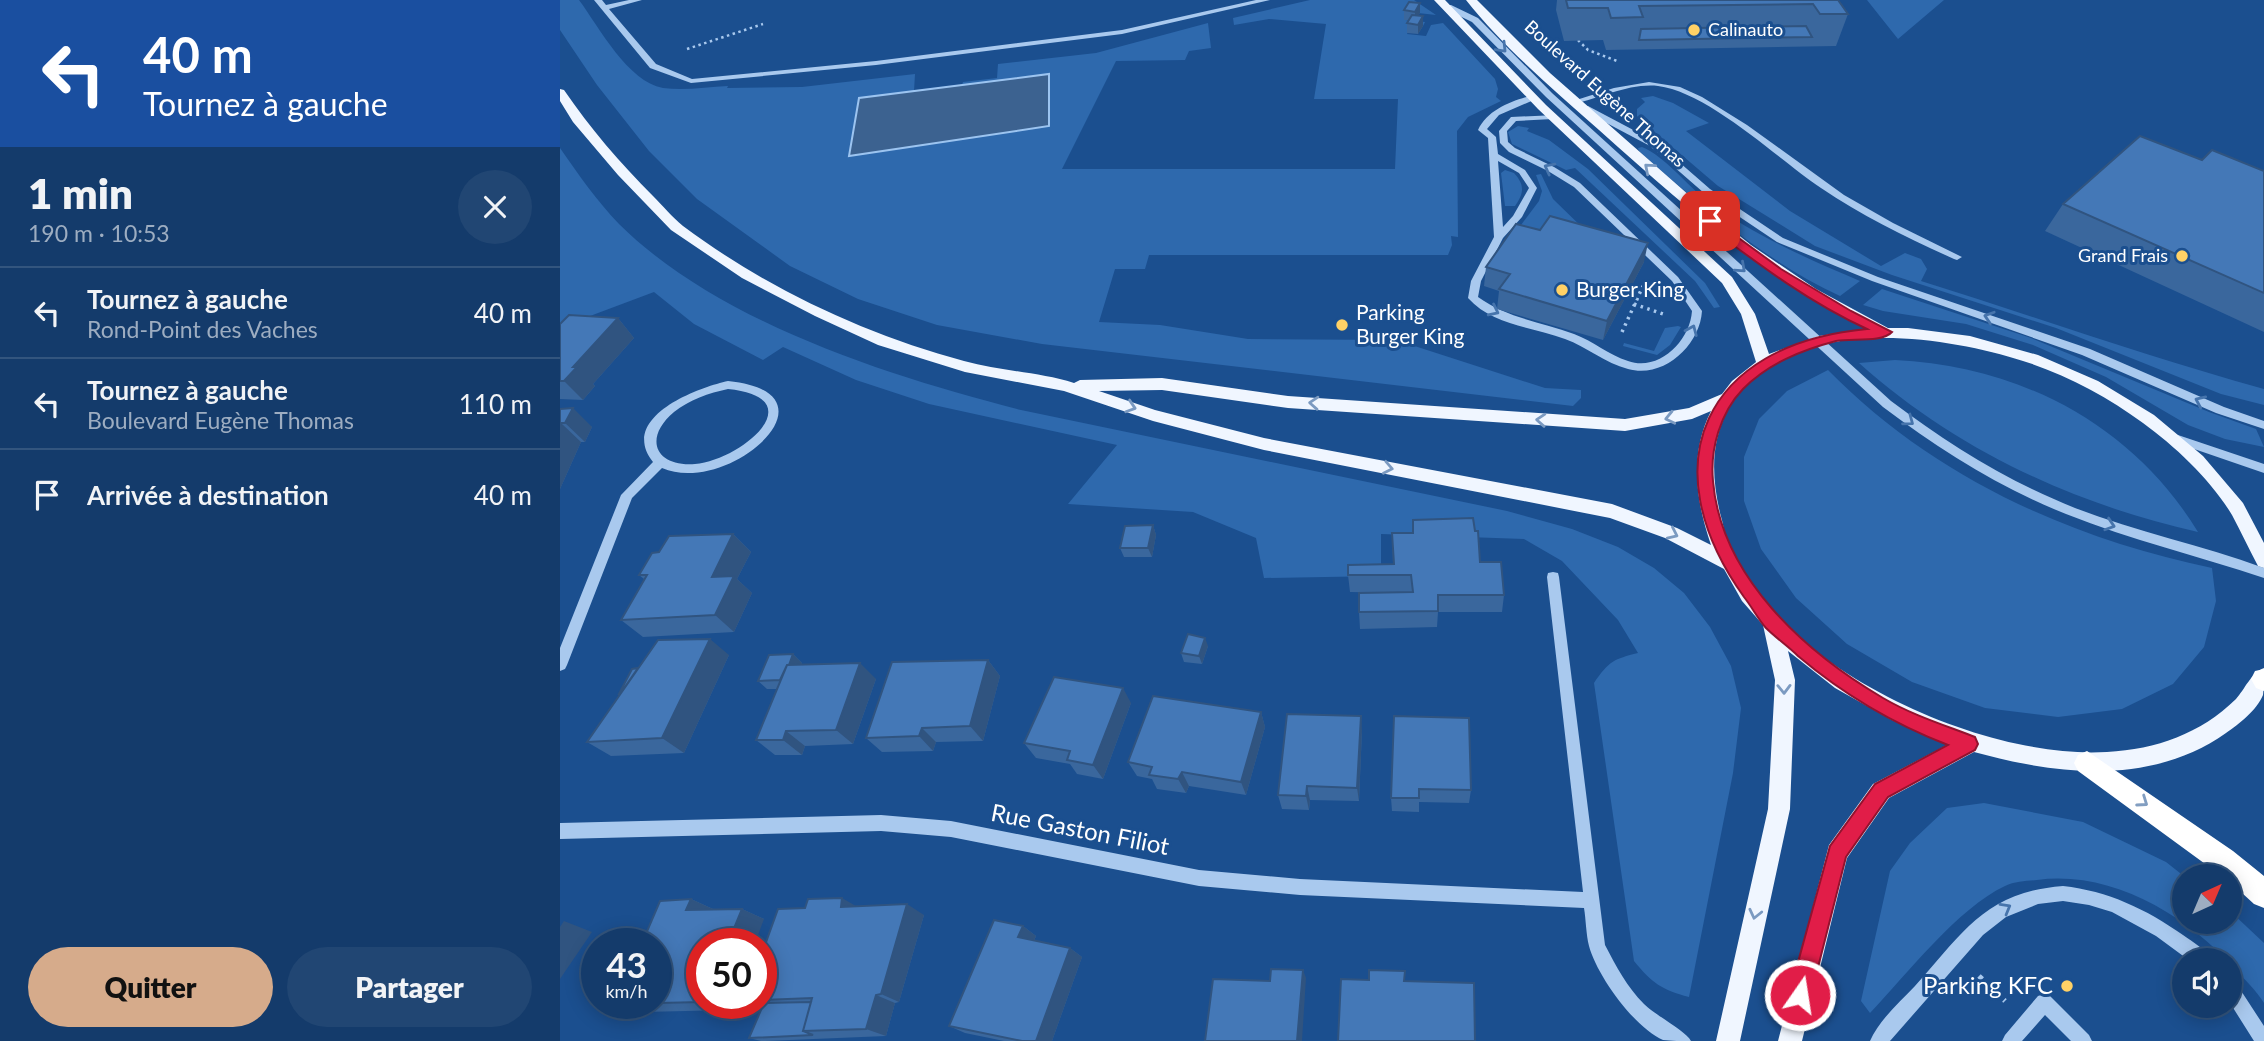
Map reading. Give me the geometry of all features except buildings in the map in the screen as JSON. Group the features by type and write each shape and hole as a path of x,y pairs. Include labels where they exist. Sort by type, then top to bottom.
{"highway":[{"path":"2087,763 2224,860 2264,894"}],"main road":[{"name":"Boulevard Eugène Thomas","path":"1471,0 1574,102 1729,238 1828,304 1886,332"},
{"path":"1443,4 1553,117 1727,280 1748,314 1764,364"},
{"path":"560,92 577,119 622,172 676,226 747,275 820,313 883,341 965,367 1066,386 1153,415 1264,444 1612,511 1671,533 1730,564"},
{"path":"2264,561 2247,525 2231,501 2192,456 2169,436 2110,395 2046,363 1970,340 1916,332 1886,332 1819,340 1764,364 1738,385 1715,420 1707,444 1704,472 1707,501 1715,532 1730,564 1772,622 1839,680 1878,705 1923,727 2009,755 2087,763 2128,761 2165,753 2198,741 2226,724 2247,704 2264,679"},
{"path":"1066,386 1162,384 1288,402 1625,425 1692,413 1728,398"},
{"path":"1728,1041 1779,809 1785,680 1772,622"},
{"path":"1790,1041 1837,853 1881,791 1969,744"}],"street":[{"path":"598,0 653,66 691,81 876,63 1122,32 1266,0"},
{"path":"604,8 638,0"},
{"path":"1443,4 1475,20 1549,95 1887,404 1929,436 2007,482 2098,521 2222,556 2264,573"},
{"path":"1574,102 1646,85 1668,86 1682,91 1709,105 1824,187 1876,220 1957,257"},
{"path":"1533,97 1491,116 1482,130 1492,137 1499,237 1496,249 1473,289 1473,298 1498,314 1593,346 1625,366 1640,369 1663,362 1681,350 1691,335 1697,310 1675,279 1577,185 1504,143 1503,131 1514,119 1553,117"},
{"path":"1574,102 1653,144 1707,191 1780,240 1875,279 2086,352 2220,410 2264,425"},
{"path":"1493,155 1521,170 1529,178 1533,188 1517,217 1499,237"},
{"path":"738,385 762,390 771,398 774,409 771,422 748,448 730,458 691,469 673,468 659,463 650,452 649,439 662,417 687,398 707,389 738,385"},
{"path":"2169,436 2264,469"},
{"path":"560,665 627,495 659,463"},
{"path":"1553,577 1597,946 1614,983 1638,1011 1663,1031 1682,1041"},
{"name":"Rue Gaston Filiot","path":"560,831 881,823 951,829 1199,878 1300,887 1590,900"},
{"path":"1879,1041 1986,919 2015,902 2044,895 2077,894 2112,904 2151,922 2186,948"},
{"path":"2011,1041 2043,1002 2083,1041"},
{"path":"2242,1007 2264,1041"}],"path":[{"path":"649,61 763,24"},
{"path":"1630,286 1642,289"},
{"path":"1955,953 2027,1023"}],"shaded area":[{"path":"560,0 579,0 626,65 650,84 663,88 802,87 915,74 914,91 859,98 1049,126 1049,74 962,85 963,82 997,78 998,64 1096,53 1208,23 1211,48 1189,51 1185,60 1116,61 1062,169 1395,169 1398,99 1314,99 1326,24 1269,19 1234,25 1233,18 1310,0 1414,0 1436,15 1409,12 1405,20 1425,22 1423,26 1412,24 1407,34 1426,36 1431,25 1443,23 1495,79 1498,89 1496,97 1501,101 1468,117 1457,131 1458,237 1451,236 1452,245 1448,255 1149,255 1145,269 1115,269 1099,322 1160,325 1248,339 1396,340 1545,388 1581,390 1581,398 1573,406 1042,344 937,325 858,299 790,266 697,199 649,151 597,85 560,30"},
{"path":"1867,0 1944,0 1898,39"},
{"path":"1049,74 1049,126 849,156 859,98"},
{"path":"1653,96 1673,103 1709,123 1686,131 1790,211 1881,266 1905,253 1921,259 1927,269 1921,281 2264,389 2264,405 2221,394 2056,328 1892,275 1815,246 1718,186 1643,122 1637,116 1637,109 1645,102 1641,98"},
{"path":"1518,126 1529,128 1527,131 1549,140 1588,169 1705,283 1720,307 1714,308 1695,281 1575,168 1566,170 1512,144 1508,132"},
{"path":"1642,147 1668,164 1726,214 1801,255 1860,281 1840,296 1812,282 1734,231 1639,151 1638,148"},
{"path":"560,148 619,224 659,259 705,290 755,317 861,362 1021,410 1507,511 1572,529 1618,547 1654,568 1684,593 1710,627 1731,666 1741,708 1733,773 1689,997 1658,985 1634,961 1594,683 1613,662 1638,653 1618,620 1562,561 1524,539 1381,534 1381,576 1264,578 1256,538 1193,512 1068,504 1117,445 929,404 856,380 783,347 763,360 694,324 654,292 566,325 560,331"},
{"path":"1505,170 1514,173 1522,185 1522,193 1515,206 1505,206 1501,173"},
{"path":"1541,174 1553,199 1590,235 1589,244 1521,225 1539,201 1542,191 1536,175"},
{"path":"1882,289 2031,338 2256,429 2264,447 2225,439 2188,425 2106,377 2033,345 1966,324 1883,311 1863,305"},
{"path":"1681,327 1670,345 1657,355 1623,346 1624,343 1654,351 1665,328"},
{"path":"1895,360 1986,374 2069,408 2106,432 2140,460 2171,494 2198,532 2106,506 2061,489 1975,447 1896,394 1859,363"},
{"path":"1828,370 1868,408 1912,441 2005,498 2106,539 2212,568 2216,601 2204,647 2173,684 2122,709 2058,717 1985,708 1912,682 1847,644 1796,598 1761,549 1744,501 1744,457 1759,419 1787,391"},
{"path":"1984,803 2083,822 2172,867 2172,915 2119,889 2092,882 2065,879 2017,882 1987,896 1951,926 1870,1013 1861,1001 1890,871 1910,843 1947,808"},
{"path":"2242,922 2264,943 2264,1003 2242,977 2242,948 2214,948 2198,934 2242,934"}],"place":[{"name":"Calinauto","path":"1694,30"},
{"name":"Grand Frais","path":"2182,256"},
{"name":"Burger King","path":"1562,290"},
{"name":"Parking Burger King","path":"1342,325"},
{"name":"Parking KFC","path":"2067,986"}],"route":[{"path":"1710,221 1777,272 1846,314 1886,332 1840,336 1799,347 1764,364 1738,385 1728,398 1715,420 1707,444 1704,472 1707,501 1715,532 1730,564 1772,622 1839,680 1878,705 1923,727 1969,744 1881,791 1837,853 1800,995"}]}
